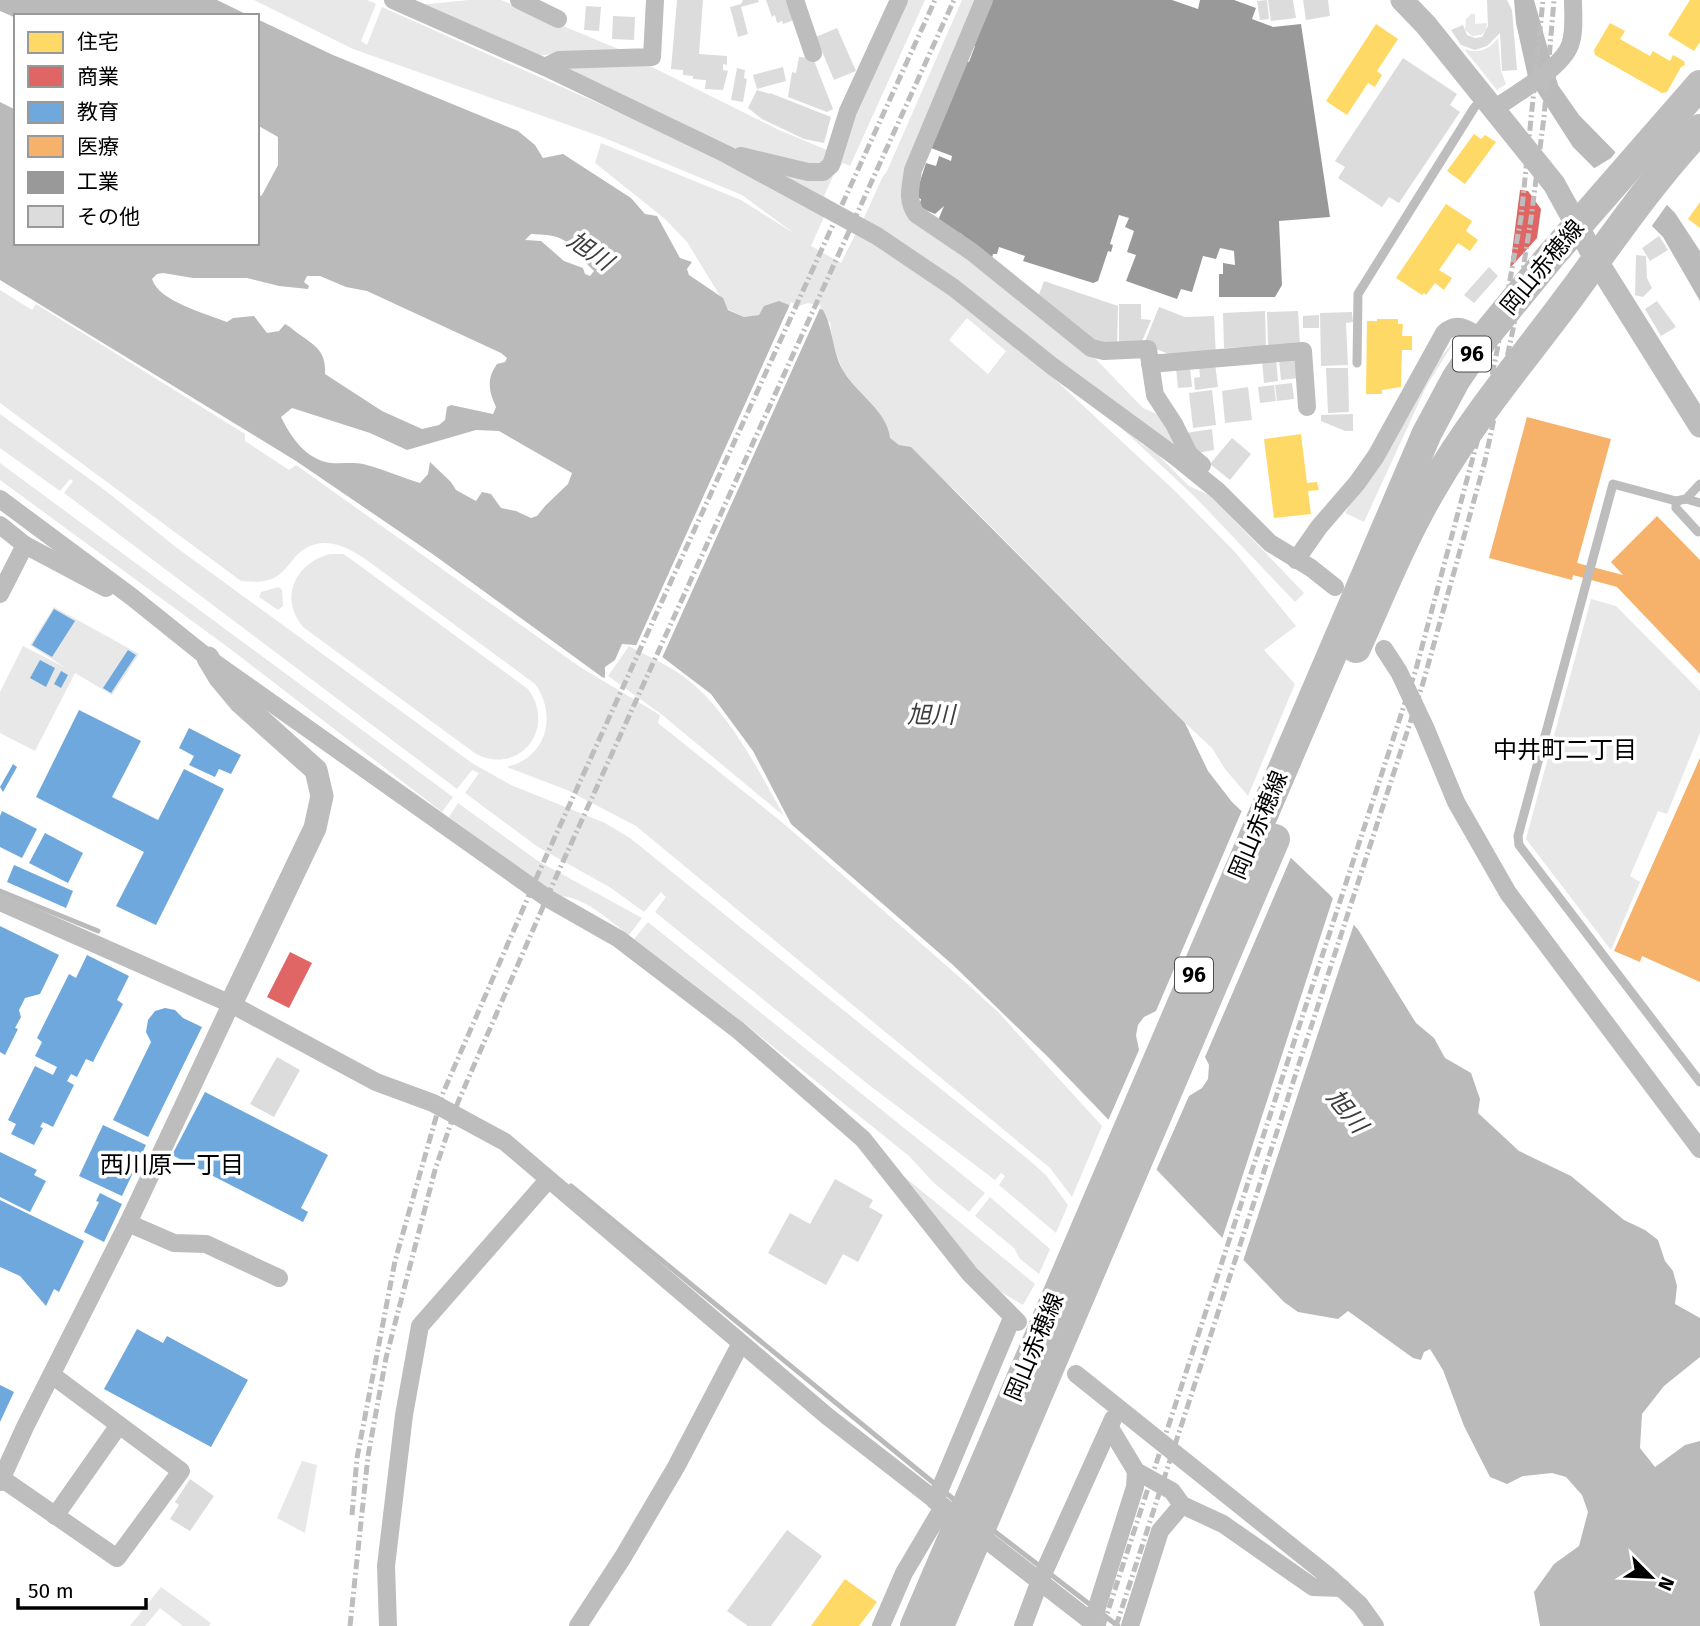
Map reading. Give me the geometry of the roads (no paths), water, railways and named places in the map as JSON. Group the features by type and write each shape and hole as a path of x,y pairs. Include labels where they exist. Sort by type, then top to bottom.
{"main road":[{"name":"岡山赤穂線","path":"915,1626 956,1557 1330,682 1427,433 1456,379 1483,339 1576,226 1700,85"},
{"name":"岡山赤穂線","path":"1330,682 1435,483 1489,401 1632,209 1700,129"},
{"name":"岡山赤穂線","path":"939,1626 956,1557"}],"street":[{"path":"397,2 425,0"},
{"path":"519,0 558,19"},
{"path":"545,67 559,60 652,57 656,0"},
{"path":"795,0 813,53"},
{"path":"726,154 745,156 808,172 818,173 827,169 848,111 899,0"},
{"path":"984,0 914,170 909,195 911,206 916,214 972,252 1081,342 1104,351 1148,349 1154,395 1174,424 1189,454 1227,485 1222,495"},
{"path":"1402,0 1426,24 1554,184 1596,260 1700,426"},
{"path":"1489,103 1528,85 1555,65 1570,45 1573,0"},
{"path":"397,2 545,67 726,154 877,236 954,288 1052,366 1176,457 1222,495 1270,544 1335,587"},
{"path":"1296,560 1376,456 1444,333 1451,327 1460,326 1483,339"},
{"path":"1150,364 1303,351 1307,407"},
{"path":"0,499 132,597 208,658 547,898 619,939 738,1030 863,1139 970,1274 1015,1320 940,1497 881,1626"},
{"path":"0,525 25,545 108,589 132,597"},
{"path":"0,594 25,545"},
{"path":"1384,649 1399,672 1420,716 1456,802 1508,893 1700,1149"},
{"path":"52,1376 181,1471 117,1558 1,1480 52,1376 128,1223 316,828 322,796 316,770 240,702 208,658"},
{"path":"0,902 231,1004 376,1082 433,1102 505,1142 827,1416 1044,1574 1095,1618 1135,1487 1136,1471"},
{"path":"388,1626 386,1566 404,1415 419,1326 548,1180"},
{"path":"128,1223 174,1243 206,1244 279,1278"},
{"path":"578,1626 624,1557 741,1343"},
{"path":"1076,1374 1342,1588 1360,1605 1375,1626"},
{"path":"1023,1626 1110,1428 1116,1406"},
{"path":"55,1516 119,1425"},
{"path":"1110,1428 1136,1471 1172,1491 1182,1505 1223,1524 1313,1587 1342,1588"},
{"path":"1130,1626 1160,1531 1182,1505"},
{"path":"1360,1605 1360,1626"}],"lane":[{"path":"1357,363 1357,294 1474,108 1489,103"},
{"path":"1700,503 1686,499 1676,501 1613,484 1518,841 1700,1082"},
{"path":"1686,499 1700,485"},
{"path":"1676,501 1676,508 1699,532"}],"water":[{"path":"0,0 217,0 246,14 14,14 14,17 0,11"},
{"path":"1514,0 1534,0 1558,85 1579,115 1675,213 1700,251 1700,301 1663,237 1573,147 1528,77 1516,23"},
{"name":"旭川","path":"259,20 333,55 518,131 535,145 543,158 563,154 631,198 645,214 657,216 680,258 692,262 687,269 689,275 723,298 728,310 744,317 759,315 764,306 779,301 799,309 809,306 823,310 840,365 884,420 890,438 899,445 911,447 1185,723 1208,771 1232,802 1330,895 1359,931 1416,1023 1434,1038 1445,1058 1471,1073 1480,1099 1478,1113 1519,1151 1571,1176 1624,1220 1658,1240 1677,1286 1675,1304 1700,1318 1700,1357 1664,1386 1642,1414 1640,1448 1655,1467 1685,1445 1700,1441 1700,1626 1540,1626 1534,1592 1554,1564 1579,1546 1588,1512 1582,1495 1566,1477 1552,1473 1523,1476 1507,1484 1490,1477 1464,1426 1443,1370 1430,1349 1424,1352 1421,1360 1413,1358 1348,1311 1338,1319 1298,1312 1284,1302 1050,1059 953,965 791,824 753,751 711,694 661,656 635,645 622,644 615,660 605,667 605,678 602,677 434,555 296,461 0,280 0,102 14,109 14,245 259,245 259,197 278,165 278,137 259,126","holes":["531,234 553,236 565,241 583,255 594,271 590,276 585,274 583,268 564,261 541,241 525,240","163,273 193,278 247,278 279,286 308,289 309,286 304,282 307,276 320,276 346,287 367,291 507,358 505,362 497,364 490,380 490,391 496,407 493,414 451,405 447,407 445,420 439,425 422,429 382,411 325,374 320,351 285,324 279,331 267,333 254,316 233,318 227,322 196,311 173,300 156,287 152,279","292,408 370,433 407,450 476,430 499,431 572,473 568,484 537,516 531,518 501,508 491,494 482,492 476,501 456,490 430,462 428,474 420,483 363,464 322,461 300,446 281,417"]}],"waterway":[{"path":"0,891 98,931"},
{"path":"571,1186 957,1502"},
{"path":"990,1528 1118,1626"}],"railway":[{"path":"352,1515 357,1458 395,1261 443,1093 539,872 935,0"},
{"path":"350,1626 368,1456 386,1358 435,1170 458,1102 556,877 954,0"},
{"path":"1103,1626 1416,669 1483,420 1500,336 1521,218 1543,0"},
{"path":"1116,1626 1423,683 1485,461 1515,320 1531,219 1544,117 1554,0"}],"district":[{"name":"中井町二丁目","path":"1565,750"},
{"name":"西川原一丁目","path":"172,1165"}]}
